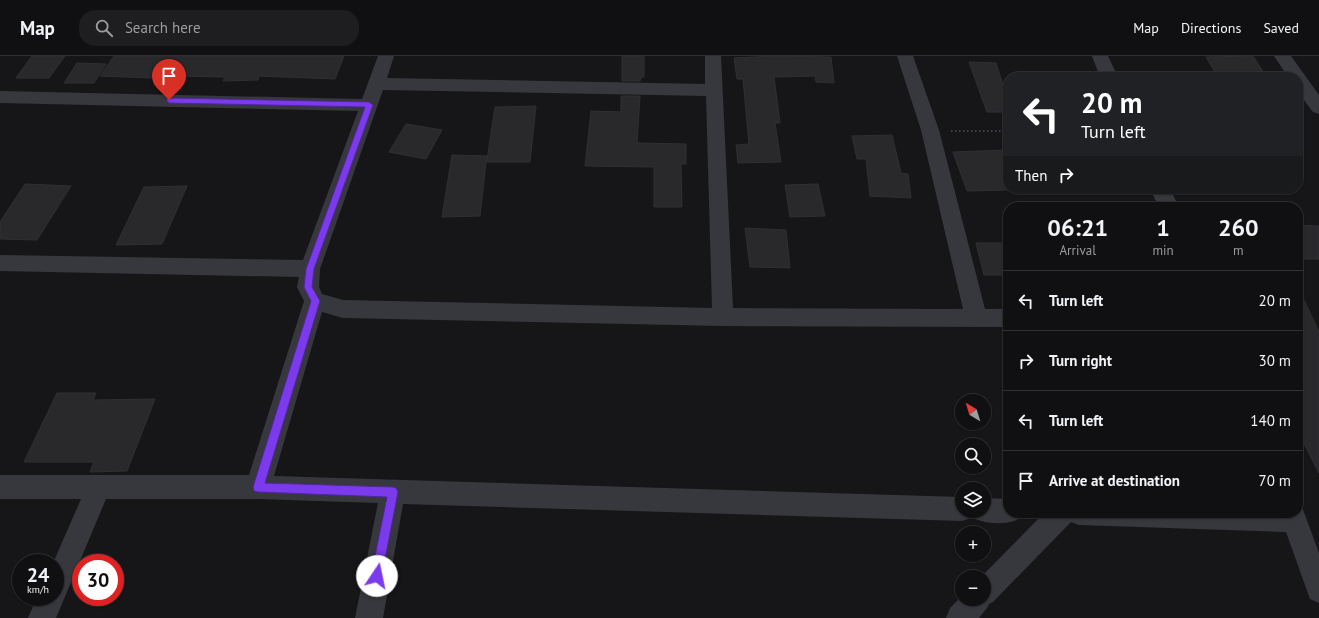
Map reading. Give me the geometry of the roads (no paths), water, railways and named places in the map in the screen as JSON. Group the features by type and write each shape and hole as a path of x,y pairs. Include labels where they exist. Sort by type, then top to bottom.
{"street":[{"path":"258,487 315,301 308,287 310,269 386,56"},
{"path":"713,56 723,317"},
{"path":"904,56 930,130 976,318"},
{"path":"1100,56 1107,72"},
{"path":"1282,56 1293,72"},
{"path":"377,84 714,90"},
{"path":"1303,86 1319,108"},
{"path":"0,97 369,105"},
{"path":"0,263 310,269"},
{"path":"315,301 343,309 723,317 1003,318"},
{"path":"0,487 258,487 955,509"},
{"path":"64,567 99,487"},
{"path":"369,618 393,492"},
{"path":"991,510 1003,511"},
{"path":"991,586 1057,518"},
{"path":"1294,518 1319,590"},
{"path":"42,618 47,606"},
{"path":"960,618 971,606"}]}
